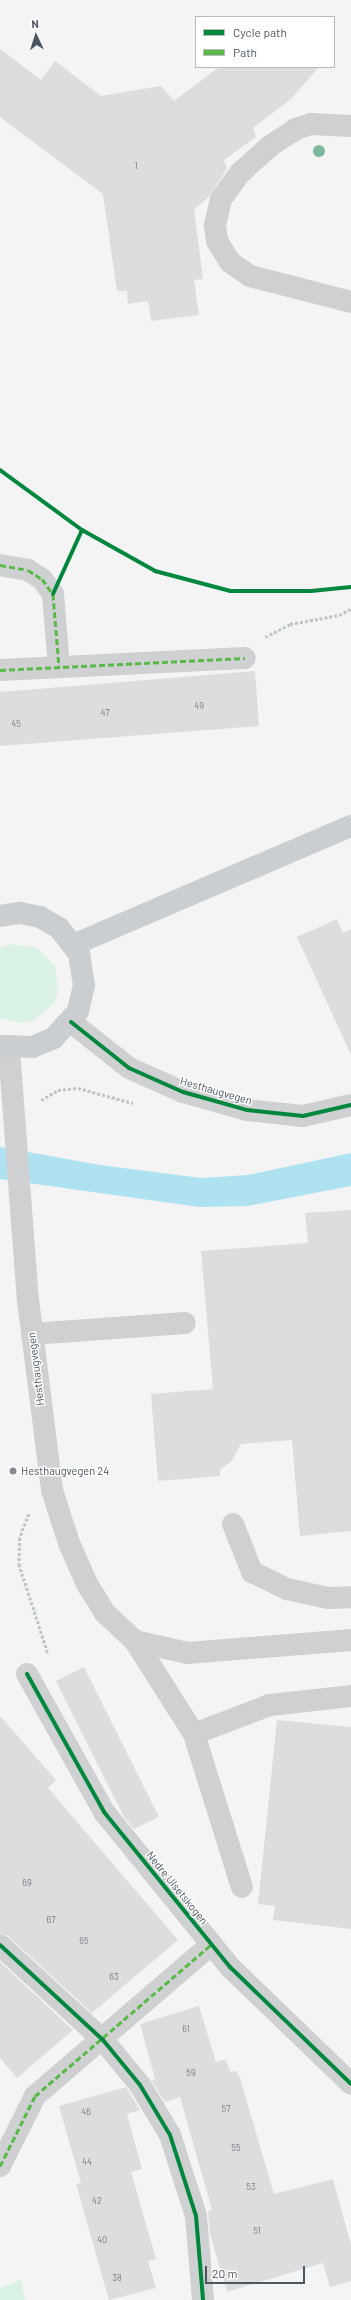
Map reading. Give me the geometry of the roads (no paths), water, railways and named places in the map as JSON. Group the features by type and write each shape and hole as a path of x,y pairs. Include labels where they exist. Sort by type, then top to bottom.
{"main road":[{"path":"73,945 351,826"},
{"path":"0,916 20,913 40,918 58,928 73,945 84,971 84,984 78,1011 71,1022 54,1038 33,1047 5,1048"}],"street":[{"path":"351,126 311,124 296,129 270,146 240,173 221,200 215,226 217,241 230,262 250,276 351,302"},
{"path":"0,565 28,570 42,579 53,594 59,667"},
{"path":"0,670 245,658"},
{"name":"Hesthaugvegen","path":"71,1022 129,1068 183,1092 247,1110 303,1116 351,1105"},
{"name":"Hesthaugvegen","path":"5,1048 32,1334 52,1490 69,1543 87,1584 105,1613 134,1641 194,1734 242,1887"},
{"path":"32,1334 185,1323"},
{"path":"233,1524 252,1572 287,1589 328,1598 351,1597"},
{"path":"134,1641 188,1653 351,1640"},
{"name":"Nedre Ulsetskogen","path":"27,1674 104,1812 230,1968 351,2084"},
{"path":"194,1734 270,1705 351,1696"},
{"path":"0,2166 35,2096 103,2040 212,1944"},
{"path":"0,1945 103,2040 140,2085 170,2135 196,2216 202,2300"}],"water":[{"path":"0,1147 100,1165 201,1178 248,1175 351,1153 351,1186 247,1206 199,1207 0,1179"}],"place":[{"name":"Hesthaugvegen 24","path":"13,1471"}]}
